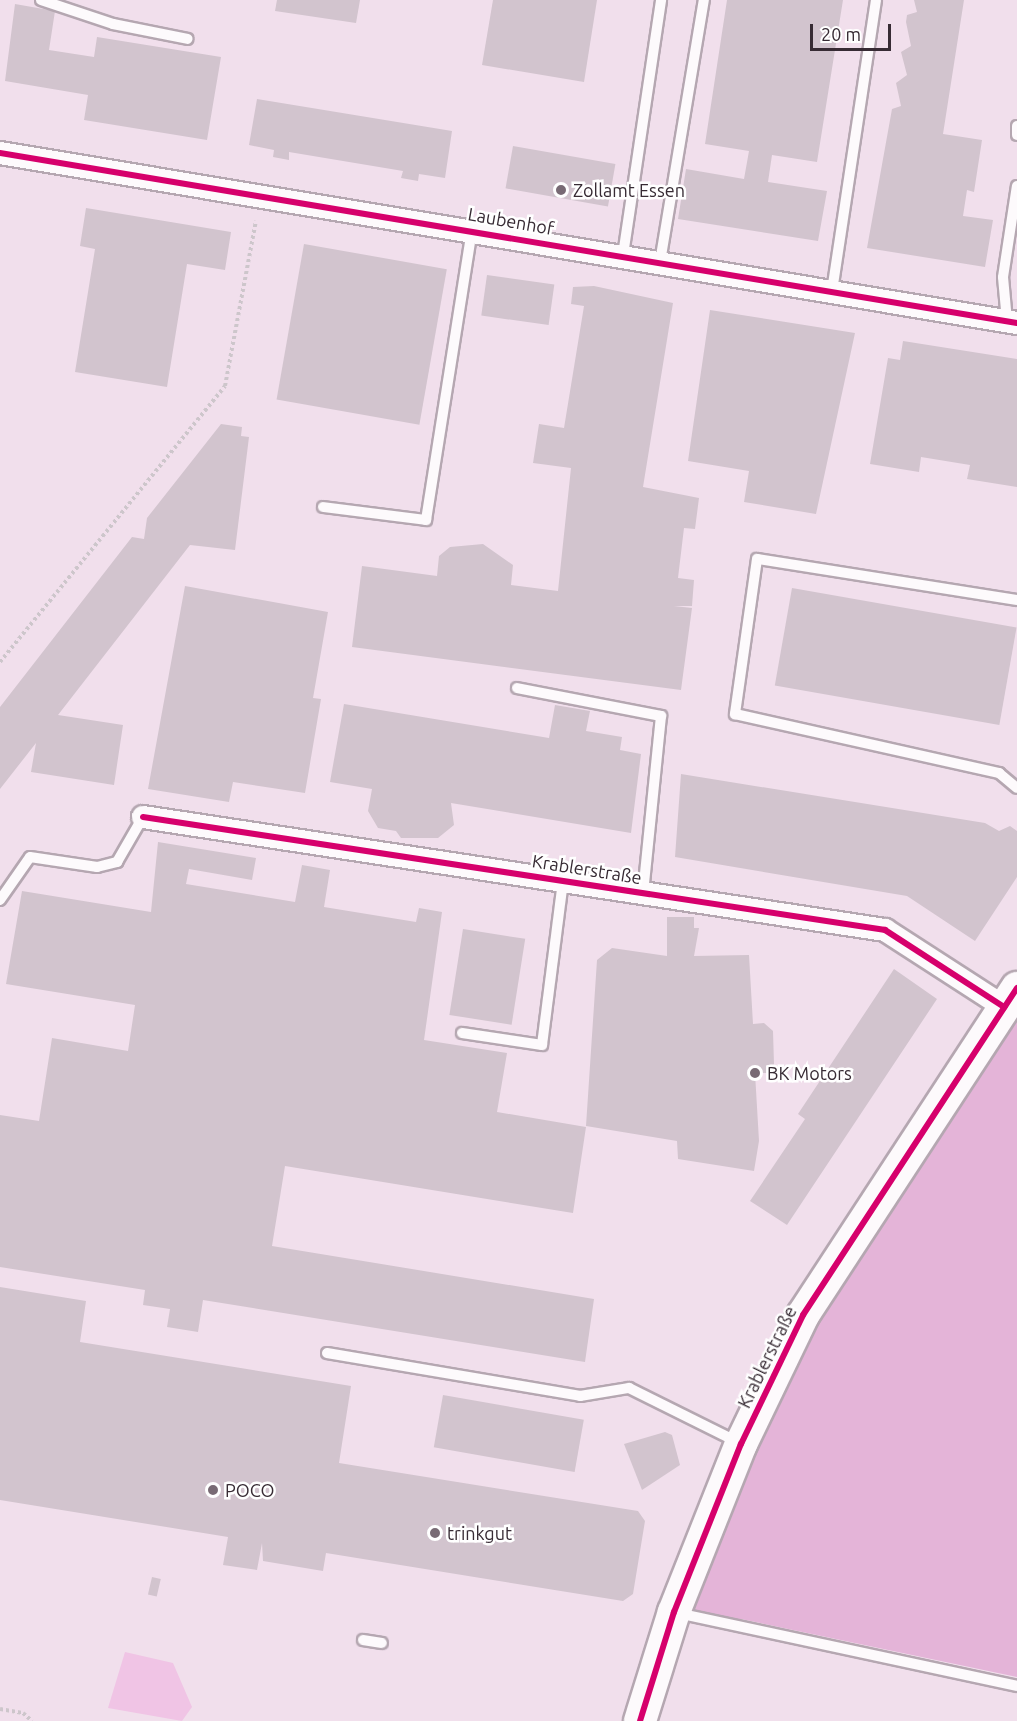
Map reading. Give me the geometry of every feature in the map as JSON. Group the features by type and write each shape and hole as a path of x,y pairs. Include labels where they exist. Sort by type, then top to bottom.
{"street":[{"name":"Laubenhof","path":"0,153 260,198 472,229 1012,322"},
{"name":"Krablerstraße","path":"143,818 885,930 1011,998 803,1315 741,1444 674,1612 640,1721"}],"lane":[{"path":"41,0 113,24 188,39"},
{"path":"623,255 661,0"},
{"path":"660,262 704,0"},
{"path":"832,291 876,0"},
{"path":"1017,126 1017,135"},
{"path":"1012,322 1003,277 1017,186"},
{"path":"323,507 426,520 472,229"},
{"path":"1017,600 757,559 735,714 999,773 1017,788"},
{"path":"517,688 661,716 643,893"},
{"path":"0,900 30,857 97,867 117,862 143,818"},
{"path":"462,1033 542,1045 563,881"},
{"path":"327,1353 580,1396 629,1388 741,1444"},
{"path":"674,1612 1017,1686"},
{"path":"363,1640 382,1643"}],"path":[{"path":"0,662 225,386 260,198"},
{"path":"0,1709 23,1713 32,1721"}],"shaded area":[{"path":"1017,1011 1017,1677 741,1619 681,1620 812,1329"},
{"path":"125,1652 173,1663 192,1707 182,1721 108,1708"}],"building":[{"path":"277,0 360,0 356,23 275,11"},
{"path":"493,0 597,0 584,82 482,65"},
{"path":"727,0 843,0 817,162 772,155 768,182 827,191 818,241 678,219 686,169 744,179 749,151 705,144"},
{"path":"914,0 964,0 943,134 982,140 974,192 967,190 963,216 993,220 985,267 867,248 892,109 901,106 896,83 907,75 901,52 911,46 906,22 907,15 917,12"},
{"path":"15,4 55,11 49,50 94,57 97,37 221,57 207,140 84,120 88,95 5,81"},
{"path":"257,99 452,131 445,178 419,174 418,181 401,178 403,171 289,152 289,160 273,157 274,150 249,145"},
{"path":"513,146 615,164 608,206 506,188"},
{"path":"86,208 231,232 225,270 187,264 167,387 75,372 95,249 80,246"},
{"path":"304,244 447,269 419,425 277,400"},
{"path":"487,275 554,284 549,325 481,316"},
{"path":"594,286 673,303 643,487 699,498 695,529 684,528 678,578 694,580 692,606 674,606 692,608 681,690 352,647 362,566 437,576 439,556 450,547 483,544 513,565 511,585 558,591 571,468 533,463 539,424 564,428 584,306 571,304 573,287"},
{"path":"710,310 855,333 816,514 744,502 749,471 688,461"},
{"path":"903,341 1017,359 1017,487 967,479 970,465 921,457 919,472 870,464 888,358 900,360"},
{"path":"221,424 242,427 241,436 249,437 235,550 190,545 58,715 123,725 114,785 31,772 36,743 0,789 0,707 132,537 144,539 147,518"},
{"path":"185,586 328,612 313,698 321,699 305,793 233,782 229,802 148,789"},
{"path":"792,588 1017,628 999,725 775,685"},
{"path":"344,704 549,738 555,705 590,711 586,731 622,737 620,750 641,754 631,833 451,803 454,825 438,838 401,838 396,831 378,828 368,811 372,789 330,782"},
{"path":"681,774 985,823 999,831 1010,826 1017,831 1017,877 975,941 907,896 675,857"},
{"path":"158,842 256,858 252,880 189,869 186,884 295,902 302,865 330,870 324,907 416,922 419,908 442,912 424,1040 507,1053 497,1112 586,1127 573,1213 285,1166 272,1246 594,1299 585,1362 203,1300 198,1332 167,1327 170,1309 143,1305 145,1290 0,1267 0,1115 39,1121 52,1038 128,1051 135,1005 6,984 22,891 151,912"},
{"path":"667,917 694,917 694,928 699,928 694,956 749,955 753,1024 764,1023 773,1031 774,1064 767,1073 755,1073 759,1141 754,1171 678,1159 677,1141 586,1126 597,960 612,948 667,956"},
{"path":"463,929 525,939 512,1025 449,1015"},
{"path":"894,969 937,999 787,1225 750,1201 805,1119 798,1114"},
{"path":"0,1287 86,1301 80,1342 351,1386 339,1463 638,1511 645,1521 633,1594 623,1601 326,1553 323,1571 263,1561 262,1543 257,1570 223,1565 228,1537 0,1500"},
{"path":"443,1395 584,1420 575,1472 434,1447"},
{"path":"665,1432 672,1435 680,1465 642,1490 624,1444"},
{"path":"152,1577 161,1579 157,1597 148,1595"}],"cycle path":[{"path":"0,153 1017,323"},
{"path":"143,817 885,930 1004,1007"},
{"path":"640,1721 674,1612 741,1444 803,1315 1017,988"}],"place":[{"name":"Zollamt Essen","path":"561,190"},
{"name":"BK Motors","path":"755,1073"},
{"name":"POCO","path":"213,1490"},
{"name":"trinkgut","path":"435,1533"}]}
